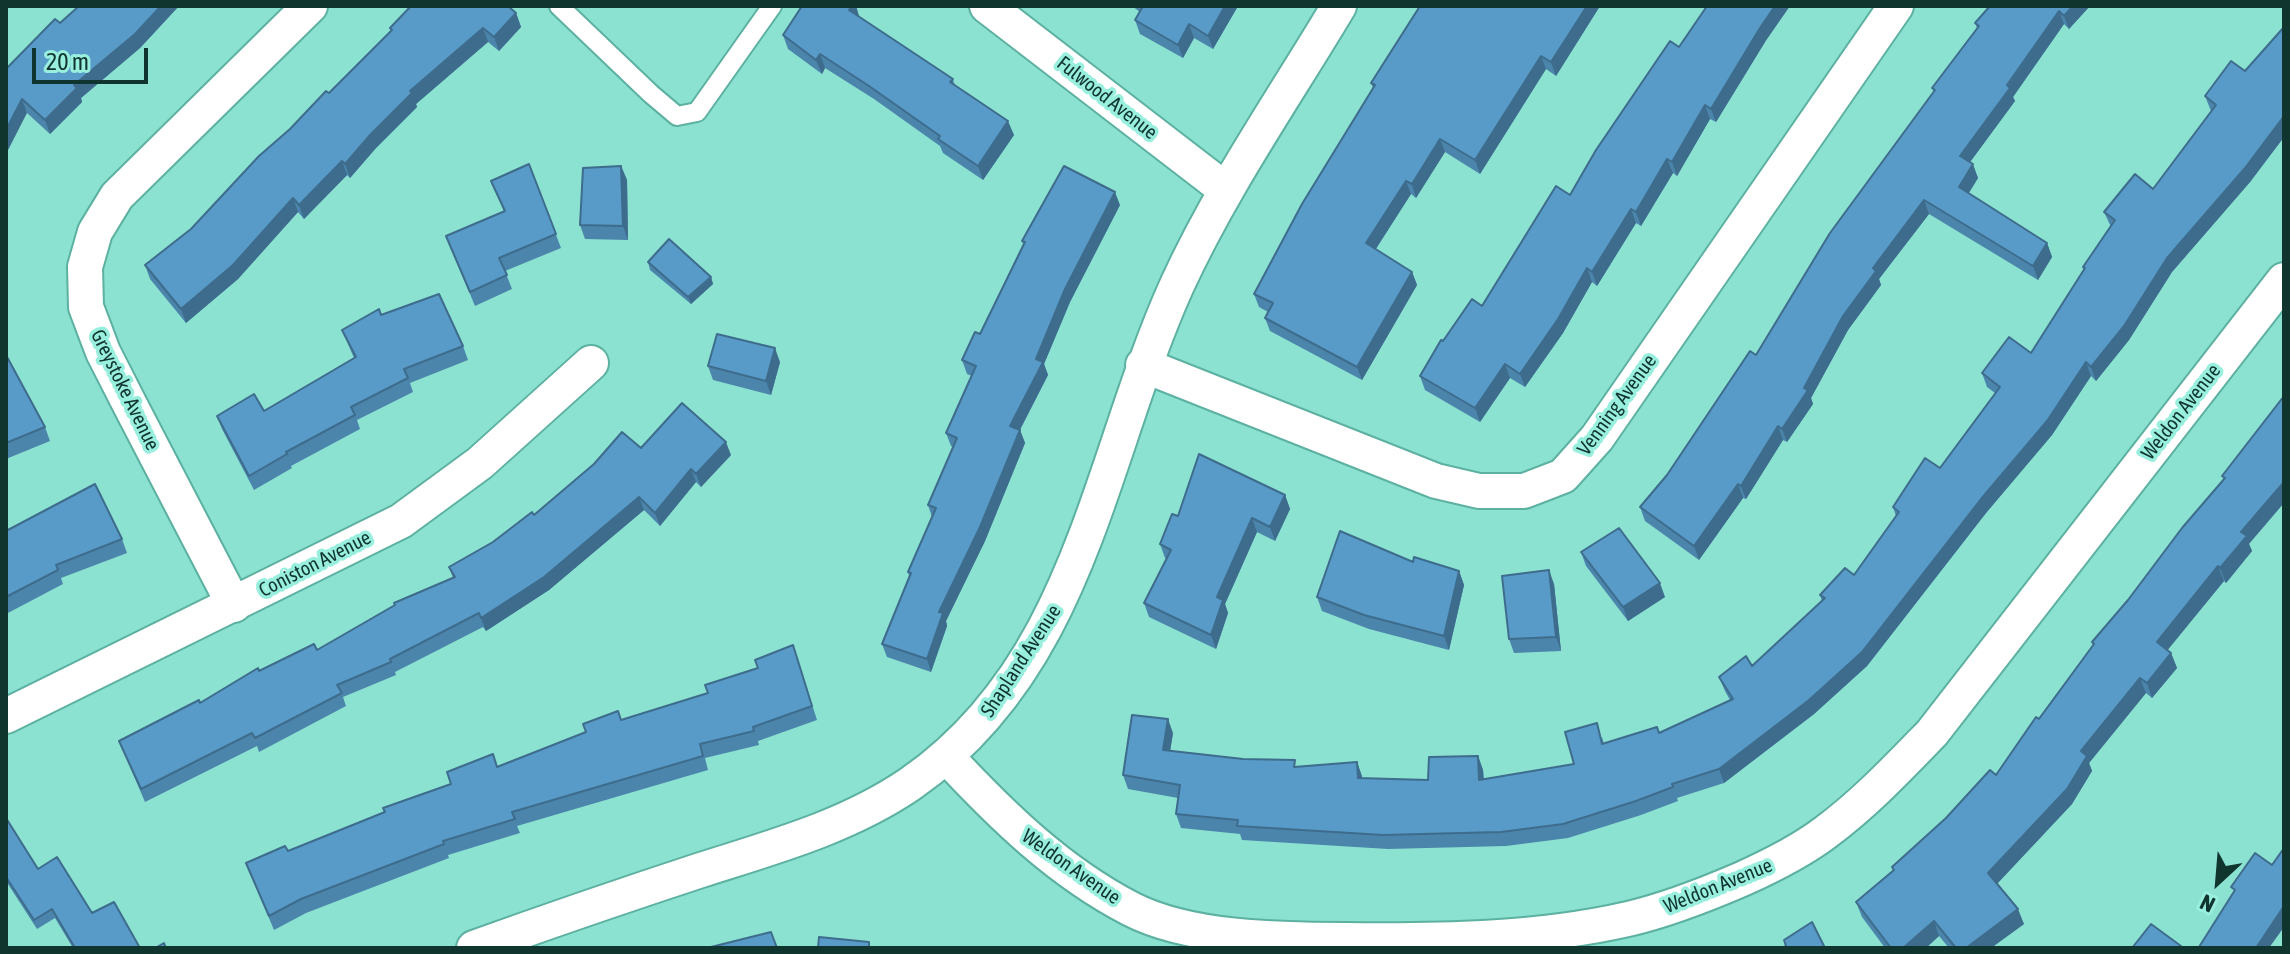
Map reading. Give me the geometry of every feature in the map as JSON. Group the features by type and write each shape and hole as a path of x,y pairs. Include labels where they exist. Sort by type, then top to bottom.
{"street":[{"name":"Greystoke Avenue","path":"234,605 103,352 86,307 85,267 95,232 117,196 310,6"},
{"name":"Fulwood Avenue","path":"987,6 1226,190"},
{"name":"Shapland Avenue","path":"474,948 819,832 870,809 910,784 982,723 1011,685 1057,608 1085,543 1143,365 1178,282 1226,190 1339,6"},
{"name":"Venning Avenue","path":"1143,365 1436,481 1479,491 1524,491 1563,476 1606,425 1896,6"},
{"name":"Weldon Avenue","path":"946,756 996,810 1036,846 1133,911 1184,927 1233,935 1300,940 1418,944 1527,935 1628,919 1699,898 1773,865 1825,833 1881,786 1932,733 2284,280"},
{"name":"Coniston Avenue","path":"6,716 401,521 480,463 591,363"}],"lane":[{"path":"559,6 677,116 697,112 772,6"}],"building":[{"path":"79,6 161,6 135,34 74,85 77,88 45,120 22,99 6,130 6,69 55,19 60,23"},
{"path":"411,6 508,6 516,13 494,37 483,28 410,91 412,93 345,164 342,161 299,205 293,198 233,265 181,309 145,265 191,229 259,156 326,91 329,93 392,30 390,28"},
{"path":"802,6 852,6 849,10 953,79 950,82 1008,121 978,166 869,86 820,54 816,60 783,35"},
{"path":"1143,6 1225,6 1208,36 1189,24 1178,45 1135,20"},
{"path":"1420,6 1587,6 1551,62 1541,56 1475,160 1440,139 1412,184 1406,181 1366,243 1412,272 1357,367 1265,318 1273,303 1254,294 1302,204 1375,85 1371,83"},
{"path":"1707,6 1775,6 1711,109 1705,105 1672,162 1667,159 1636,212 1631,209 1592,272 1587,268 1558,319 1520,374 1505,364 1475,408 1420,376 1441,340 1472,299 1482,306 1556,186 1570,195 1596,150 1670,41 1679,47"},
{"path":"1990,6 2073,6 2064,16 2059,11 2007,85 2010,88 1960,156 1973,164 1959,187 2047,243 2033,266 1924,200 1873,268 1876,271 1843,316 1804,388 1808,390 1782,429 1778,426 1741,486 1738,484 1694,546 1640,507 1667,475 1750,351 1756,355 1830,233 1935,90 1932,88 1979,26 1975,23"},
{"path":"2284,27 2284,116 2245,168 2167,258 2124,326 2091,367 2086,362 2047,421 1981,499 1862,652 1809,700 1719,769 1672,784 1673,787 1636,801 1563,824 1501,832 1383,835 1237,826 1238,820 1176,814 1180,785 1123,775 1132,715 1168,719 1163,750 1243,759 1295,760 1294,767 1357,762 1358,778 1428,780 1429,757 1478,756 1479,780 1574,764 1565,732 1597,723 1602,744 1657,727 1659,733 1733,699 1719,677 1746,656 1752,666 1825,598 1820,595 1845,568 1854,575 1899,512 1893,507 1925,458 1940,468 2000,387 1982,373 2009,337 2031,353 2115,220 2104,212 2135,174 2153,189 2216,105 2205,96 2231,61 2245,71"},
{"path":"529,164 556,234 499,258 507,275 470,292 446,236 505,211 491,181"},
{"path":"621,166 623,226 580,225 583,168"},
{"path":"1064,166 1115,192 1065,289 1036,359 1043,362 1010,426 1020,430 980,527 939,612 943,613 927,659 882,644 911,573 908,572 936,508 928,505 957,438 946,433 976,366 962,360 975,332 980,334 1025,242 1022,241"},
{"path":"669,239 711,277 688,297 648,262"},
{"path":"439,294 463,346 404,369 408,378 351,407 355,415 249,476 217,416 254,394 264,411 356,357 342,330 379,309 381,315"},
{"path":"717,334 775,348 766,381 708,366"},
{"path":"6,355 45,427 6,443"},
{"path":"2284,396 2284,482 2241,532 2247,536 2220,568 2218,566 2157,642 2171,653 2147,683 2140,678 2081,751 2087,756 2067,789 1988,873 2018,909 1966,948 1956,948 1934,921 1903,948 1891,948 1856,902 1894,870 1892,867 1946,818 1990,770 1996,775 2036,717 2039,719 2094,644 2092,642 2225,478 2222,476"},
{"path":"682,403 726,442 696,474 691,469 655,513 639,497 544,577 481,618 479,613 390,659 391,662 337,685 342,693 255,738 252,733 141,789 119,741 199,700 200,703 258,668 259,671 314,644 317,650 394,603 455,577 449,567 493,542 532,512 534,515 594,464 622,432 641,448"},
{"path":"1199,454 1285,495 1270,527 1252,518 1217,597 1223,600 1211,635 1144,603 1171,550 1160,544 1172,514 1178,516"},
{"path":"95,484 122,539 56,565 58,570 6,597 6,531"},
{"path":"1619,528 1660,583 1623,607 1581,552"},
{"path":"1340,531 1413,562 1414,557 1459,571 1444,636 1364,615 1317,597"},
{"path":"1549,570 1556,637 1509,639 1502,576"},
{"path":"793,645 812,706 753,727 754,731 700,744 703,756 512,812 515,819 443,841 444,844 301,899 269,916 246,863 285,846 288,851 385,812 383,808 451,784 447,772 493,754 497,767 586,732 583,724 618,711 621,720 708,693 705,685 758,668 755,660"},
{"path":"6,818 38,869 57,857 92,913 114,902 140,948 75,948 52,909 34,920 6,877"},
{"path":"2284,848 2284,906 2256,948 2199,947 2235,890 2231,887 2255,853 2272,865"},
{"path":"1812,922 1825,948 1782,948 1786,946 1784,940"},
{"path":"2151,924 2181,946 2180,948 2132,948"},
{"path":"771,932 777,948 707,948"},
{"path":"819,937 869,942 869,948 818,948"}]}
